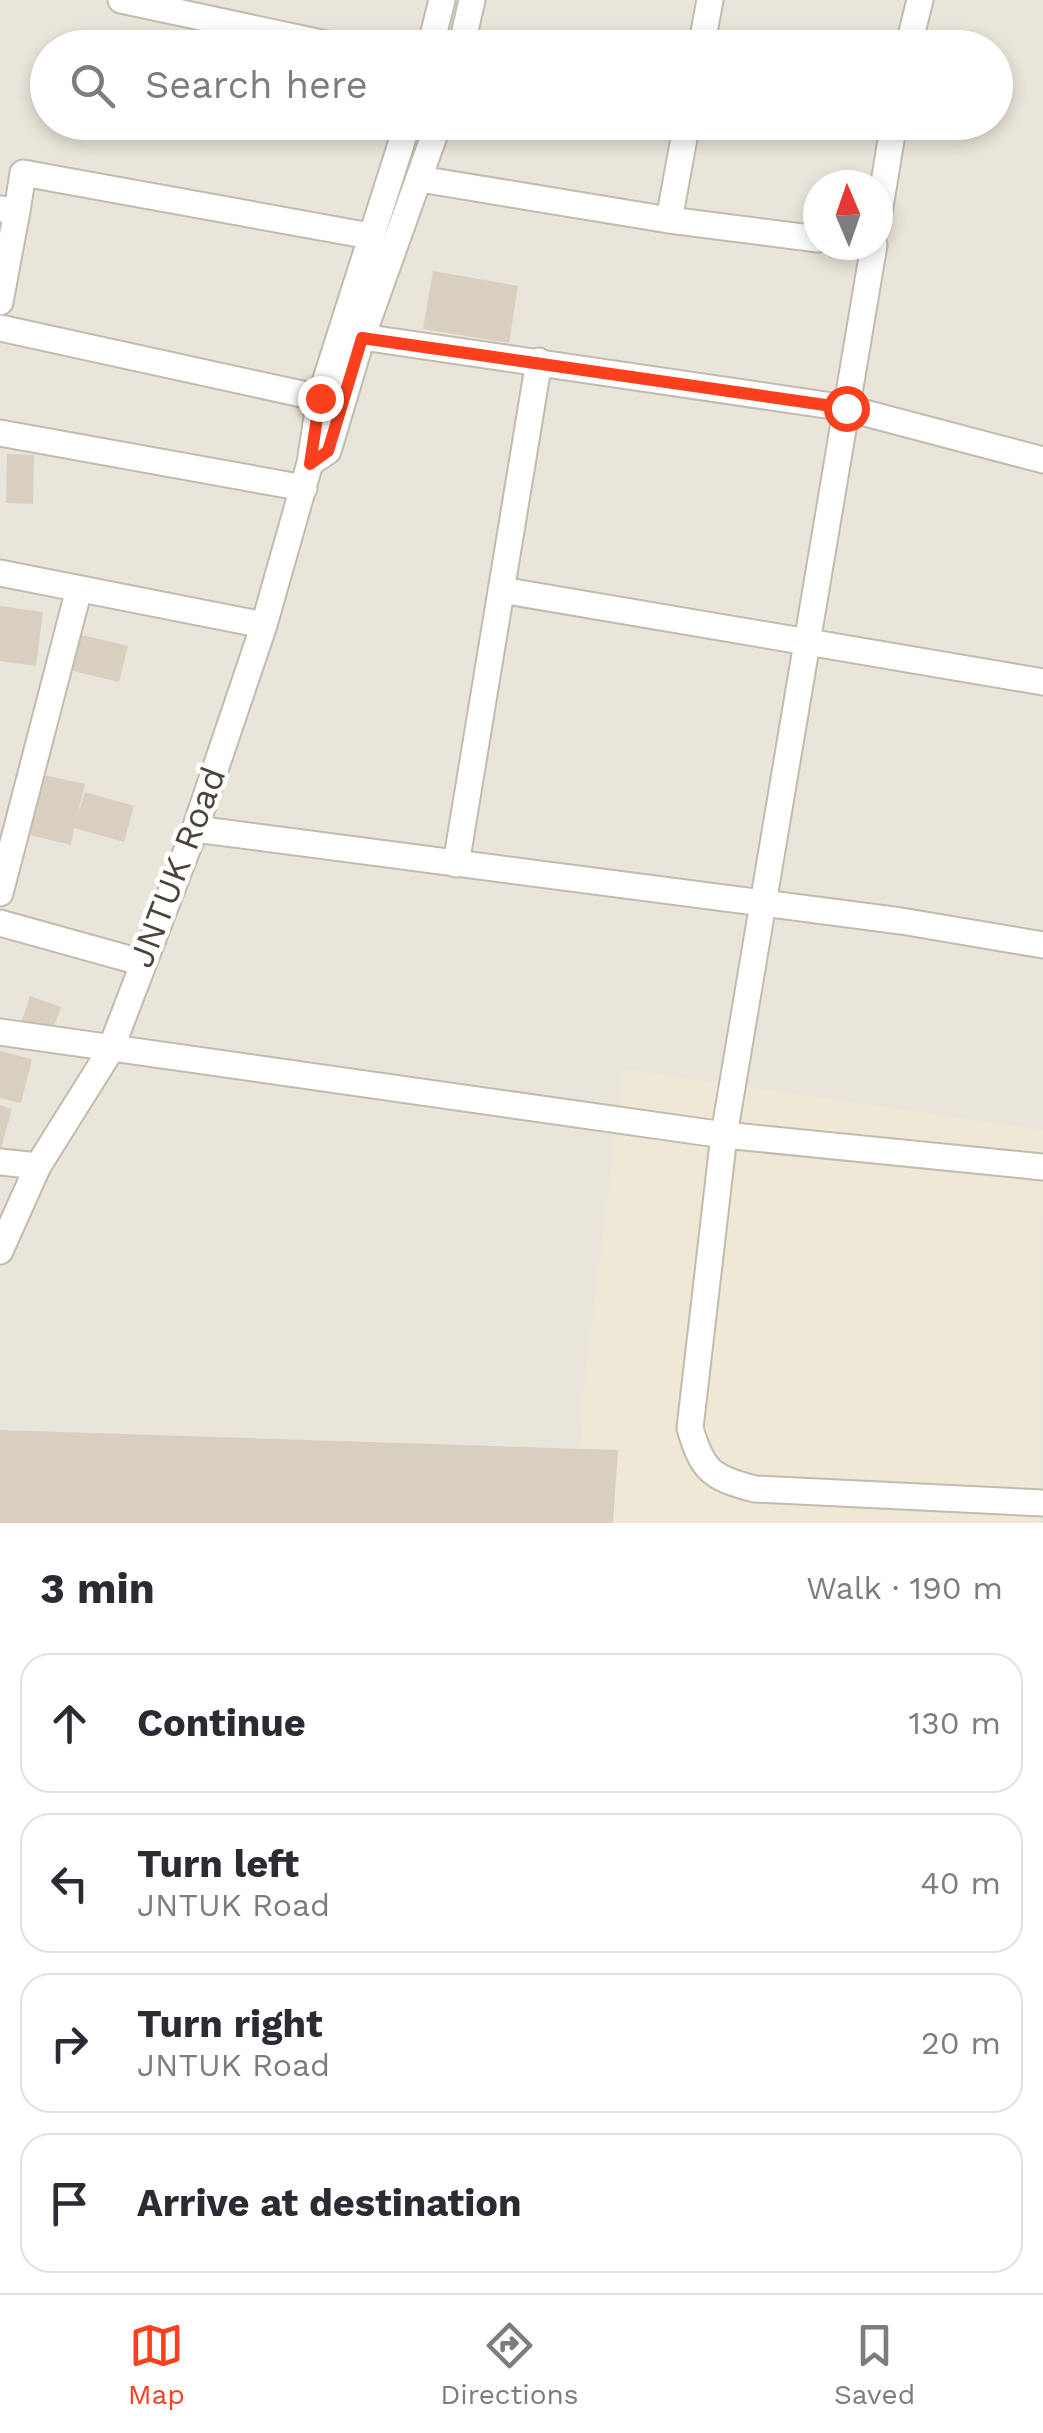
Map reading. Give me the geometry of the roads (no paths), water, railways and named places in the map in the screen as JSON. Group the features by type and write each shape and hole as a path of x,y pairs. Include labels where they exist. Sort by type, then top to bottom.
{"street":[{"path":"121,0 262,30"},
{"path":"434,30 442,0"},
{"path":"465,30 472,0"},
{"path":"704,30 710,0"},
{"path":"912,30 920,0"},
{"name":"JNTUK Road","path":"0,1251 38,1166 110,1051 140,962 194,829 264,625 307,476 320,398 402,140"},
{"name":"JNTUK Road","path":"307,476 328,451 362,338 432,140"},
{"path":"669,220 684,140"},
{"path":"886,170 891,140"},
{"path":"0,302 8,210 23,173 370,236"},
{"path":"420,179 669,220 803,237"},
{"path":"868,260 724,1135 690,1428 700,1462 728,1482 755,1489 1043,1503"},
{"path":"0,328 320,398"},
{"path":"362,338 846,408 1043,460"},
{"path":"456,864 539,362"},
{"path":"0,433 307,476"},
{"path":"0,573 264,625"},
{"path":"0,893 79,588"},
{"path":"501,590 1043,682"},
{"path":"194,829 900,920 1043,944"},
{"path":"0,923 140,962"},
{"path":"0,1032 110,1051 724,1135 1043,1167"},
{"path":"0,1162 38,1166"}]}
